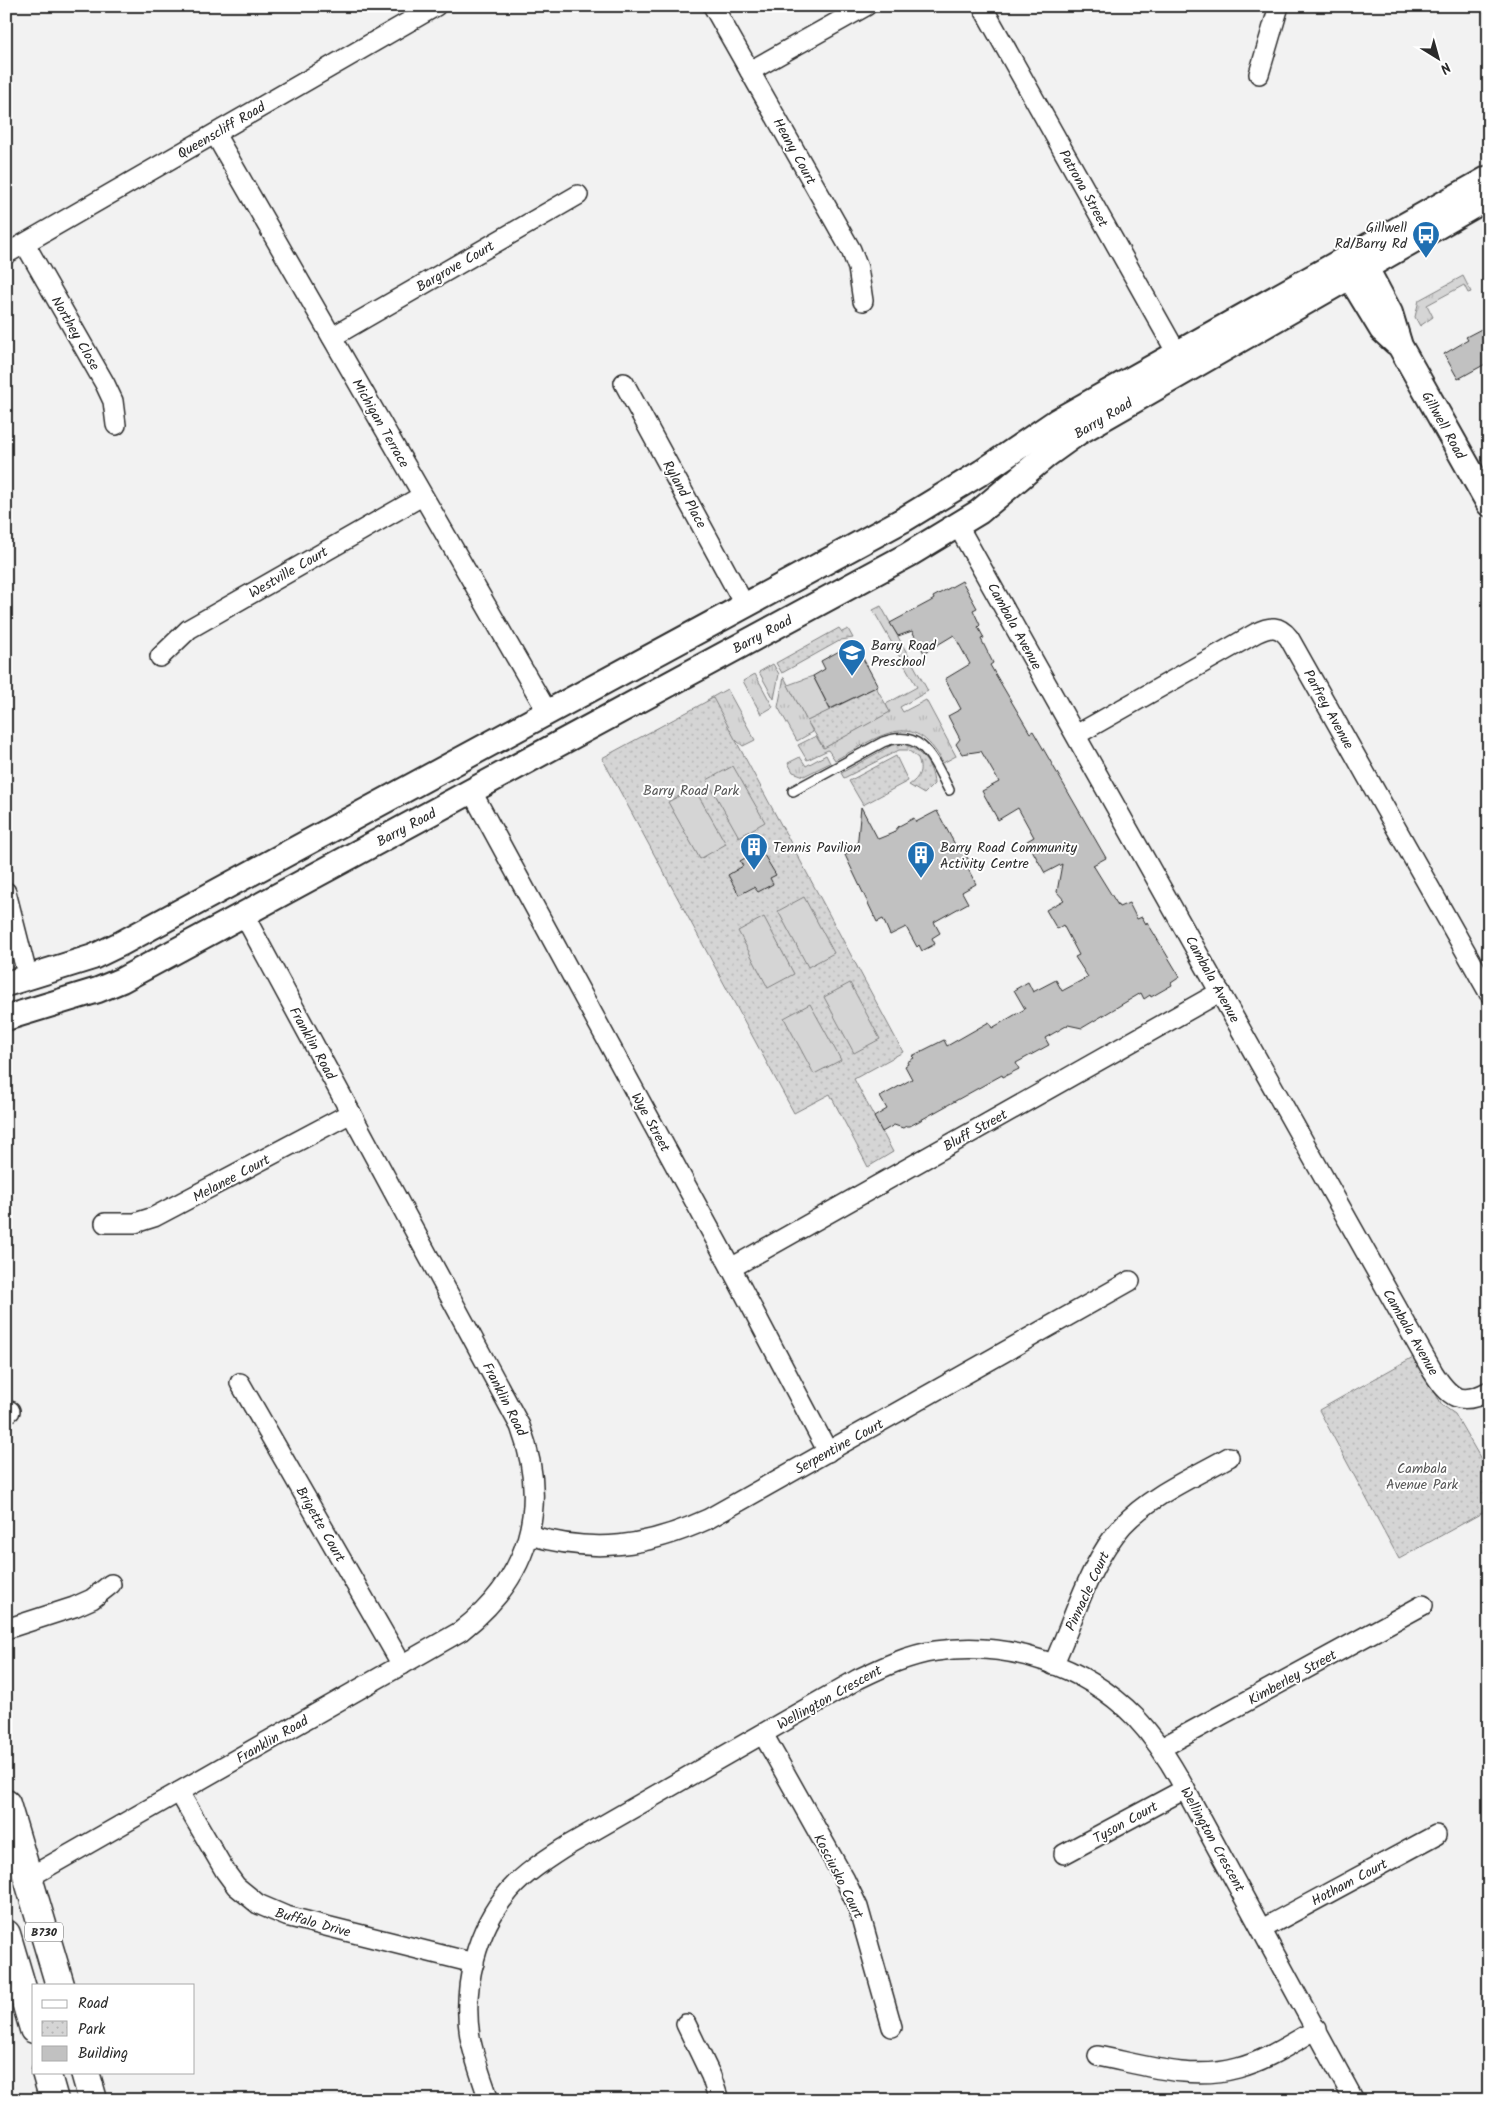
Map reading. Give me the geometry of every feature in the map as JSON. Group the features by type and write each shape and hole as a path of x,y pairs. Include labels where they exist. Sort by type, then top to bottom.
{"main road":[{"name":"B730","path":"6,1804 60,1984"},
{"name":"B730","path":"6,1934 32,2021"},
{"path":"47,2074 54,2100"},
{"path":"86,2074 93,2100"}],"street":[{"name":"Queenscliff Road","path":"6,254 436,6"},
{"name":"Heany Court","path":"714,6 851,250 858,268 863,301"},
{"path":"750,71 866,6"},
{"name":"Patrona Street","path":"982,6 1182,361"},
{"path":"1259,74 1279,6"},
{"name":"Michigan Terrace","path":"215,134 548,712"},
{"name":"Barry Road","path":"1353,265 1489,178"},
{"name":"Bargrove Court","path":"332,337 578,195"},
{"name":"Barry Road","path":"17,981 93,957 122,943 941,498 1057,421 1182,361 1353,265 1489,197"},
{"name":"Northey Close","path":"25,244 106,384 113,401 116,425"},
{"name":"Gillwell Road","path":"1353,265 1382,330 1400,346 1488,503"},
{"name":"Barry Road","path":"6,1018 98,990 122,980 908,555 958,526 995,500 1040,460 1182,361"},
{"name":"Ryland Place","path":"624,382 745,606"},
{"name":"Westville Court","path":"160,657 189,629 422,496"},
{"path":"941,498 958,526"},
{"name":"Cambala Avenue","path":"958,526 1443,1388 1450,1395 1459,1398 1474,1397 1489,1391"},
{"name":"Parfrey Avenue","path":"1076,735 1256,633 1272,627 1281,629 1289,638 1489,993"},
{"name":"Wye Street","path":"472,792 828,1452"},
{"path":"228,886 244,915"},
{"path":"6,892 17,981"},
{"name":"Franklin Road","path":"28,1878 461,1631 476,1619 506,1586 519,1562 529,1534 534,1497 533,1472 529,1450 520,1426 244,915"},
{"name":"Bluff Street","path":"730,1268 1220,992"},
{"name":"Melanee Court","path":"105,1223 135,1223 154,1217 352,1113"},
{"name":"Serpentine Court","path":"529,1534 555,1542 593,1546 629,1544 659,1538 686,1529 708,1519 828,1452 1130,1281"},
{"name":"Brigette Court","path":"240,1383 402,1665"},
{"name":"Pinnacle Court","path":"1053,1665 1097,1562 1124,1524 1166,1492 1229,1457"},
{"path":"6,1629 74,1607 92,1599 111,1584"},
{"name":"Kimberley Street","path":"1161,1748 1422,1605"},
{"name":"Wellington Crescent","path":"489,2100 471,2040 468,1993 474,1963 484,1930 497,1906 510,1889 528,1873 567,1846 858,1679 912,1656 945,1650 985,1649 1018,1654 1053,1665 1088,1680 1112,1697 1134,1717 1161,1748 1317,2029 1354,2100"},
{"name":"Kosciusko Court","path":"762,1734 845,1880 858,1907 892,2027"},
{"name":"Tyson Court","path":"1064,1854 1185,1789"},
{"name":"Buffalo Drive","path":"179,1792 225,1871 236,1886 258,1904 286,1916 474,1963"},
{"name":"Hotham Court","path":"1262,1929 1436,1835"},
{"path":"686,2024 711,2076 719,2100"},
{"path":"1098,2056 1173,2072 1215,2073 1239,2068 1264,2058 1317,2029"}],"lane":[{"path":"792,791 894,738 914,740 927,752 949,790"}],"green space":[{"path":"1463,276 1471,292 1468,293 1464,285 1427,305 1433,317 1420,326 1415,317 1419,300"},
{"path":"881,606 928,691 900,707 903,712 926,700 956,756 943,763 932,746 920,735 907,731 880,736 835,760 828,750 807,760 798,745 816,736 823,748 889,712 886,704 917,687 873,610"},
{"path":"839,628 842,632 848,629 853,638 841,640 782,673 776,663"},
{"path":"773,664 779,674 774,699 759,672"},
{"path":"755,674 773,707 761,714 743,681"},
{"path":"813,676 830,710 807,721 788,685"},
{"path":"784,677 813,732 797,741 778,707"},
{"path":"876,687 890,712 824,748 807,721"},
{"path":"727,689 755,740 743,746 725,731 707,700"},
{"name":"Barry Road Park","path":"713,698 903,1052 854,1079 893,1152 868,1167 830,1094 794,1113 602,758"},
{"path":"903,744 920,754 931,771 934,784 924,794 909,785 918,777 920,767 918,758 908,750 899,750 844,778 841,773 892,745"},
{"path":"826,755 830,763 804,776 793,772 788,763 800,757 806,766"},
{"path":"896,756 908,781 863,805 849,781"},
{"path":"733,766 765,822 739,837 707,780"},
{"path":"694,788 726,844 700,859 668,802"},
{"path":"804,897 834,953 808,967 778,911"},
{"path":"764,917 794,974 768,988 738,931"},
{"path":"850,983 880,1039 854,1053 824,997"},
{"path":"810,1004 841,1060 814,1074 784,1018"},
{"name":"Cambala Avenue Park","path":"1415,1356 1442,1405 1455,1414 1489,1473 1489,1509 1399,1559 1319,1410"}],"building":[{"path":"1489,325 1489,362 1458,379 1444,354 1468,340 1466,337"},
{"path":"962,581 977,608 973,610 980,625 978,627 984,638 981,639 993,663 990,665 1030,733 1033,731 1106,858 1093,865 1119,907 1129,903 1137,919 1142,917 1146,924 1147,922 1180,977 1171,983 1172,985 1151,997 1150,995 1144,999 1141,993 1082,1028 1068,1025 1045,1038 1049,1045 1016,1063 1019,1069 1003,1077 1002,1075 910,1126 903,1128 894,1125 882,1132 874,1117 887,1109 880,1097 912,1079 905,1066 908,1064 907,1062 914,1058 912,1056 944,1040 947,1046 989,1022 992,1028 1025,1009 1014,990 1028,982 1033,992 1056,980 1062,991 1088,977 1075,957 1079,955 1063,925 1057,929 1046,910 1064,900 1057,892 1062,864 1045,873 1027,841 1034,837 1018,808 998,820 982,791 999,782 981,751 962,754 956,744 960,739 948,716 961,709 945,679 970,664 954,635 924,653 912,631 898,636 890,623 931,601 934,599 933,597"},
{"name":"Barry Road Preschool","path":"843,649 860,653 878,686 830,709 813,676 825,669 821,661"},
{"name":"Barry Road Community Activity Centre","path":"861,807 878,839 893,833 899,826 914,818 916,822 937,811 959,852 963,850 972,866 968,869 976,884 962,892 968,903 934,922 940,933 932,938 935,944 922,951 919,945 917,947 906,927 890,935 883,919 877,922 845,855 857,848"},
{"name":"Tennis Pavilion","path":"756,852 760,857 764,855 776,875 770,878 773,884 758,892 754,887 739,895 728,875 743,866 740,861"}],"place":[{"name":"Gillwell Rd/Barry Rd","path":"1426,259"},
{"name":"Barry Road Preschool","path":"852,677"},
{"name":"Tennis Pavilion","path":"754,871"},
{"name":"Barry Road Community Activity Centre","path":"921,879"}]}
